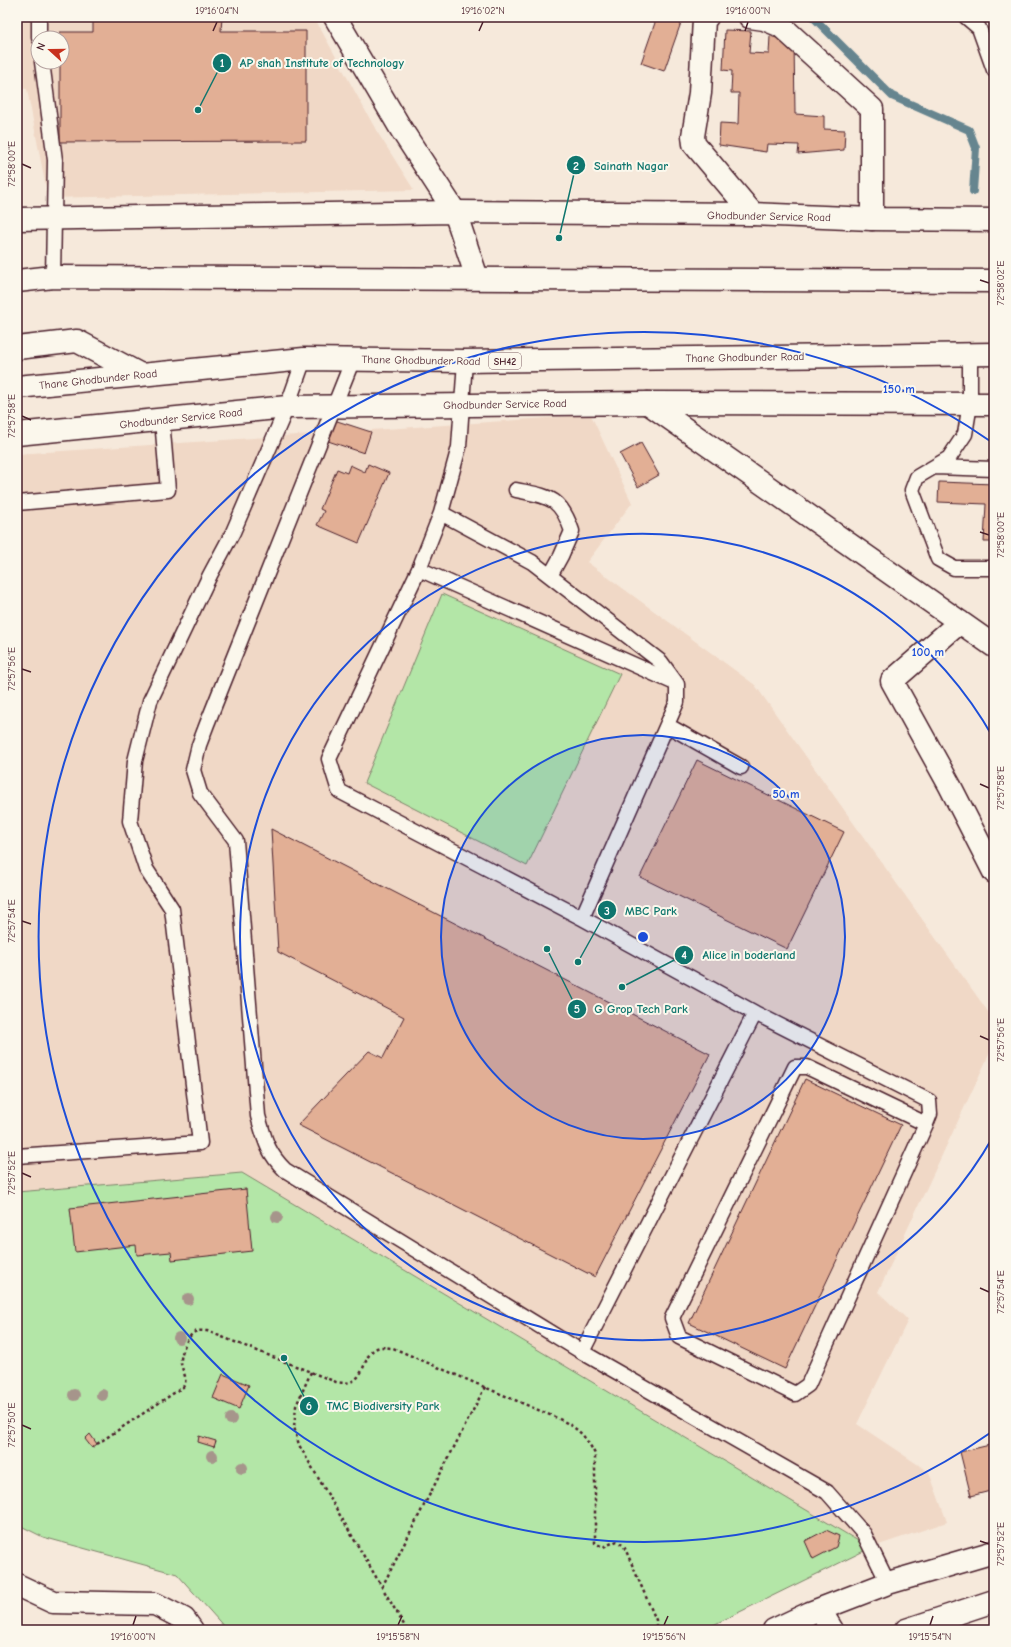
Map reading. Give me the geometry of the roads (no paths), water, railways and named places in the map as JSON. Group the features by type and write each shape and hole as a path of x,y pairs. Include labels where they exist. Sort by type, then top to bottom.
{"street":[{"path":"335,17 400,129 454,212 478,278"},
{"path":"707,17 704,19 700,93 693,136 694,144 753,214"},
{"path":"750,17 764,19 780,26 872,109 872,218"},
{"name":"Ghodbunder Service Road","path":"17,219 53,217 454,212 753,214 994,220"},
{"path":"17,281 53,277 994,281"},
{"path":"17,348 77,341 141,375"},
{"name":"Thane Ghodbunder Road","path":"17,387 304,359 465,361 994,354"},
{"path":"648,403 994,646"},
{"name":"Ghodbunder Service Road","path":"17,434 287,407 648,403 994,404"},
{"path":"960,622 892,681 950,786 994,872"},
{"path":"774,1630 888,1583 994,1552"},
{"path":"17,1585 53,1602 155,1604 184,1619 192,1630"},
{"path":"906,1630 994,1601"},
{"path":"820,1610 832,1630"}],"lane":[{"path":"39,17 39,30"},
{"path":"966,17 979,28 994,70"},
{"path":"43,70 55,160 53,277"},
{"path":"970,354 970,404 965,434 949,458 917,477 912,490 938,559 954,568 994,568"},
{"path":"17,1156 200,1143 172,909 146,869 130,820 135,761 150,701 206,582 233,532 287,407 304,359"},
{"path":"353,359 210,716 199,745 193,770 200,793 236,841 258,1116 267,1147 274,1159 285,1170 582,1352 827,1492 864,1534 888,1583"},
{"path":"465,361 463,404 458,447 442,513 419,569 329,759 339,791 582,918 755,1013 929,1100 930,1114 926,1124 808,1385 794,1394 679,1337 672,1318 795,1067 807,1066 926,1124"},
{"path":"17,503 168,490 162,420"},
{"path":"935,466 994,469"},
{"path":"516,490 551,498 566,515 572,531 550,576"},
{"path":"442,513 532,562 661,662 677,684 677,702 582,918"},
{"path":"419,569 677,684"},
{"path":"667,725 741,766"},
{"path":"582,1352 755,1013"}],"waterway":[{"path":"813,17 892,96 969,130 976,148 973,191"}],"place":[{"name":"AP shah Institute of Technology","path":"198,110"},
{"name":"Sainath Nagar","path":"559,238"},
{"name":"G Grop Tech Park","path":"547,949"},
{"name":"MBC Park","path":"578,962"},
{"name":"Alice in boderland","path":"622,987"},
{"name":"TMC Biodiversity Park","path":"284,1358"}]}
